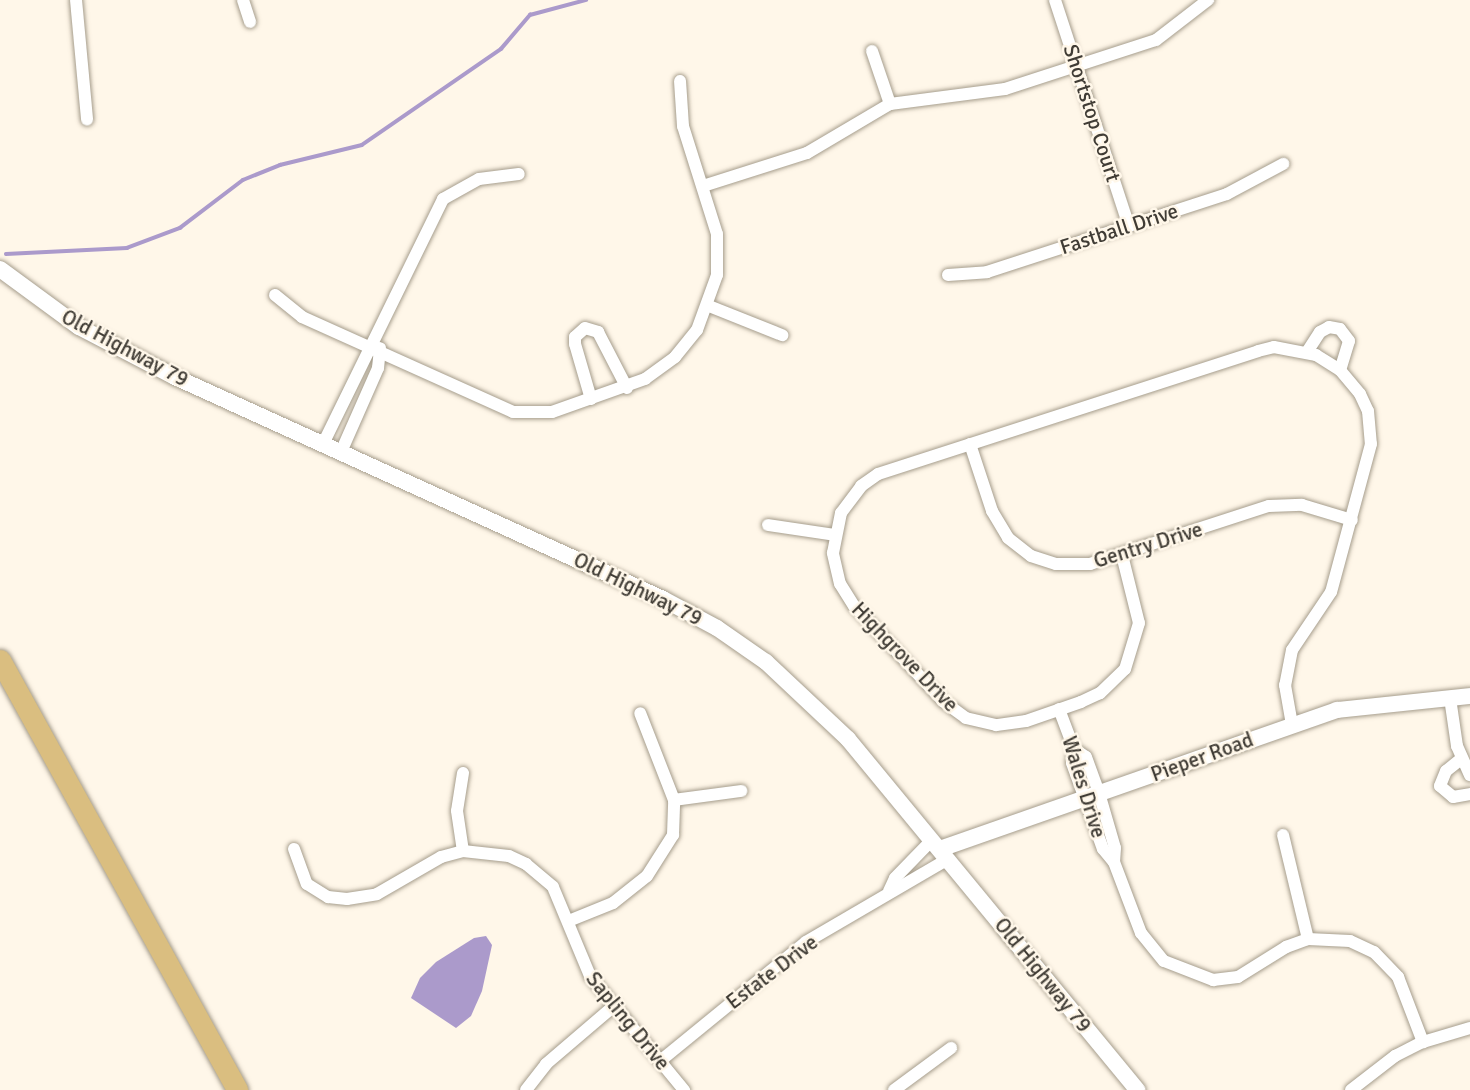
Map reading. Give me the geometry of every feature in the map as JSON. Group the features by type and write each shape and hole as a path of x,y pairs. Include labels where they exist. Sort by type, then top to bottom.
{"main road":[{"path":"0,660 237,1090"}],"street":[{"path":"76,0 88,119"},
{"path":"243,0 250,22"},
{"name":"Shortstop Court","path":"1055,0 1129,226"},
{"path":"703,186 807,153 890,104 927,95 1005,89 1169,34 1208,0"},
{"path":"872,51 890,104"},
{"path":"275,295 302,317 513,412 552,412 627,388 676,357 709,306 719,256 703,186 683,126 680,81"},
{"name":"Fastball Drive","path":"948,275 987,272 1129,226 1253,184 1283,164"},
{"path":"323,444 422,234 443,199 479,179 519,174"},
{"name":"Old Highway 79","path":"0,269 79,327 174,377 583,561 717,628 812,700 940,849 1137,1090"},
{"path":"709,306 782,335"},
{"path":"1307,352 1320,332 1329,327 1340,329 1349,341 1340,370"},
{"path":"341,452 380,353 380,328"},
{"path":"590,399 575,344 575,337 585,328 598,332 627,388"},
{"name":"Highgrove Drive","path":"1122,555 1138,606 1133,652 1125,669 1100,693 1010,725 978,723 954,711 854,606 834,566 835,535 841,513 870,480 970,444 1258,351 1274,347 1307,352 1340,370 1360,394 1371,430 1352,520 1331,592 1292,650 1285,685 1292,724"},
{"name":"Gentry Drive","path":"970,444 992,511 1019,547 1042,561 1070,567 1122,555 1269,506 1302,505 1352,520"},
{"path":"768,525 835,535"},
{"name":"Pieper Road","path":"940,849 1292,724 1387,701 1470,696"},
{"path":"1450,698 1461,759 1470,775"},
{"name":"Wales Drive","path":"1059,709 1074,749 1072,763 1092,796 1102,849 1114,862 1150,947 1189,974 1213,980 1238,977 1286,947 1308,939 1350,941 1386,962 1398,977 1423,1042"},
{"path":"570,920 612,903 656,867 673,835 674,800 640,713"},
{"path":"1461,759 1446,771 1440,786 1452,797 1470,794"},
{"path":"463,773 457,811 463,851"},
{"path":"674,800 741,791"},
{"path":"1283,835 1308,939"},
{"name":"Sapling Drive","path":"294,849 302,876 316,892 347,899 377,894 441,857 463,851 509,856 526,864 553,887 570,920 583,964 684,1090"},
{"name":"Estate Drive","path":"890,891 895,878 940,849"},
{"name":"Estate Drive","path":"660,1061 790,953 890,891 940,849"},
{"path":"526,1090 546,1064 615,1005"},
{"path":"1351,1090 1369,1073 1423,1042 1470,1028"},
{"path":"894,1090 951,1048"}],"shaded area":[{"path":"486,936 492,945 482,991 471,1016 456,1028 411,998 420,978 436,962 474,938"}],"waterway":[{"path":"6,254 127,248 180,228 243,180 280,165 362,145 501,49 530,15 586,0"}]}
